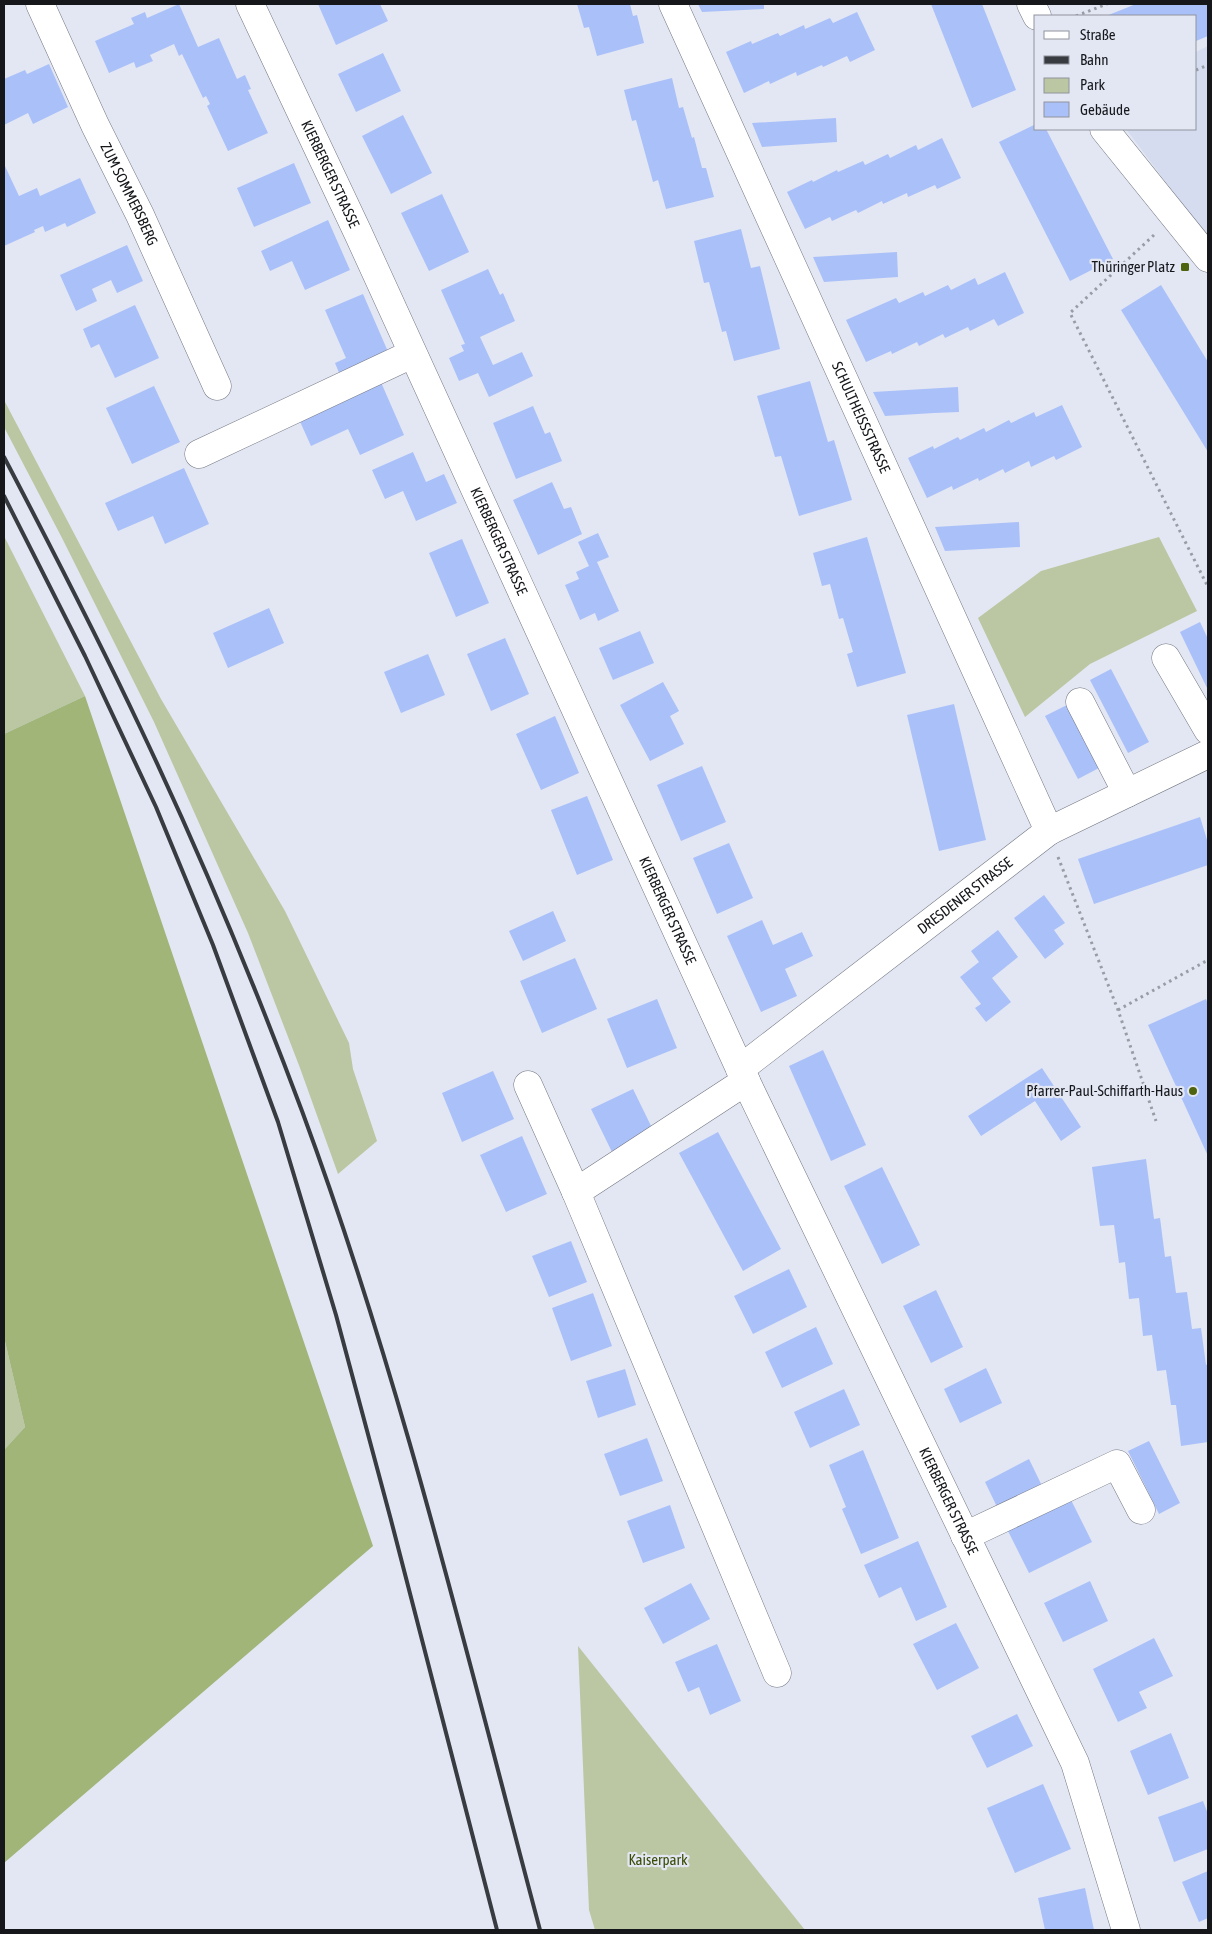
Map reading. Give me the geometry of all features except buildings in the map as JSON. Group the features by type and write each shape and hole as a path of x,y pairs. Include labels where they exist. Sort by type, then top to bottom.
{"street":[{"name":"ZUM SOMMERSBERG","path":"40,4 95,125 140,215 217,386"},
{"name":"KIERBERGER STRASSE","path":"250,4 743,1075 1075,1763 1126,1930"},
{"name":"SCHULTHEISSSTRASSE","path":"673,4 1048,831"},
{"path":"1105,130 1208,258"},
{"path":"199,454 412,354"},
{"path":"1166,658 1208,730"},
{"path":"1080,702 1127,793"},
{"name":"DRESDENER STRASSE","path":"743,1075 1048,831 1208,754"},
{"path":"576,1192 743,1075"},
{"path":"528,1085 576,1192 777,1672"},
{"path":"965,1536 1117,1464 1141,1510"}],"path":[{"path":"1079,15 1107,4"},
{"path":"1175,216 1070,312 1208,587"},
{"path":"1048,831 1118,1010 1156,1121"},
{"path":"1118,1010 1208,960"}],"shaded area":[{"path":"1208,46 1208,238 1127,130 1197,130 1197,52"}],"green space":[{"path":"4,400 161,699 285,911 349,1043 353,1069 377,1141 338,1174 248,933 154,722 4,427"},
{"path":"4,536 85,696 4,734"},
{"path":"1159,537 1197,611 1090,664 1025,717 978,618 1041,571"},
{"path":"85,696 373,1546 4,1863 4,1450 25,1427 4,1337 4,734"},
{"path":"4,1337 25,1427 4,1450"},
{"name":"Kaiserpark","path":"578,1646 805,1930 595,1930 589,1910"}],"railway":[{"path":"4,457 90,623 183,820 225,916 302,1111 338,1212 402,1415 459,1621 540,1930"},
{"path":"4,496 85,656 156,807 213,945 278,1122 336,1315 497,1930"}],"place":[{"name":"Thüringer Platz","path":"1185,267"},
{"name":"Pfarrer-Paul-Schiffarth-Haus","path":"1193,1091"}]}
